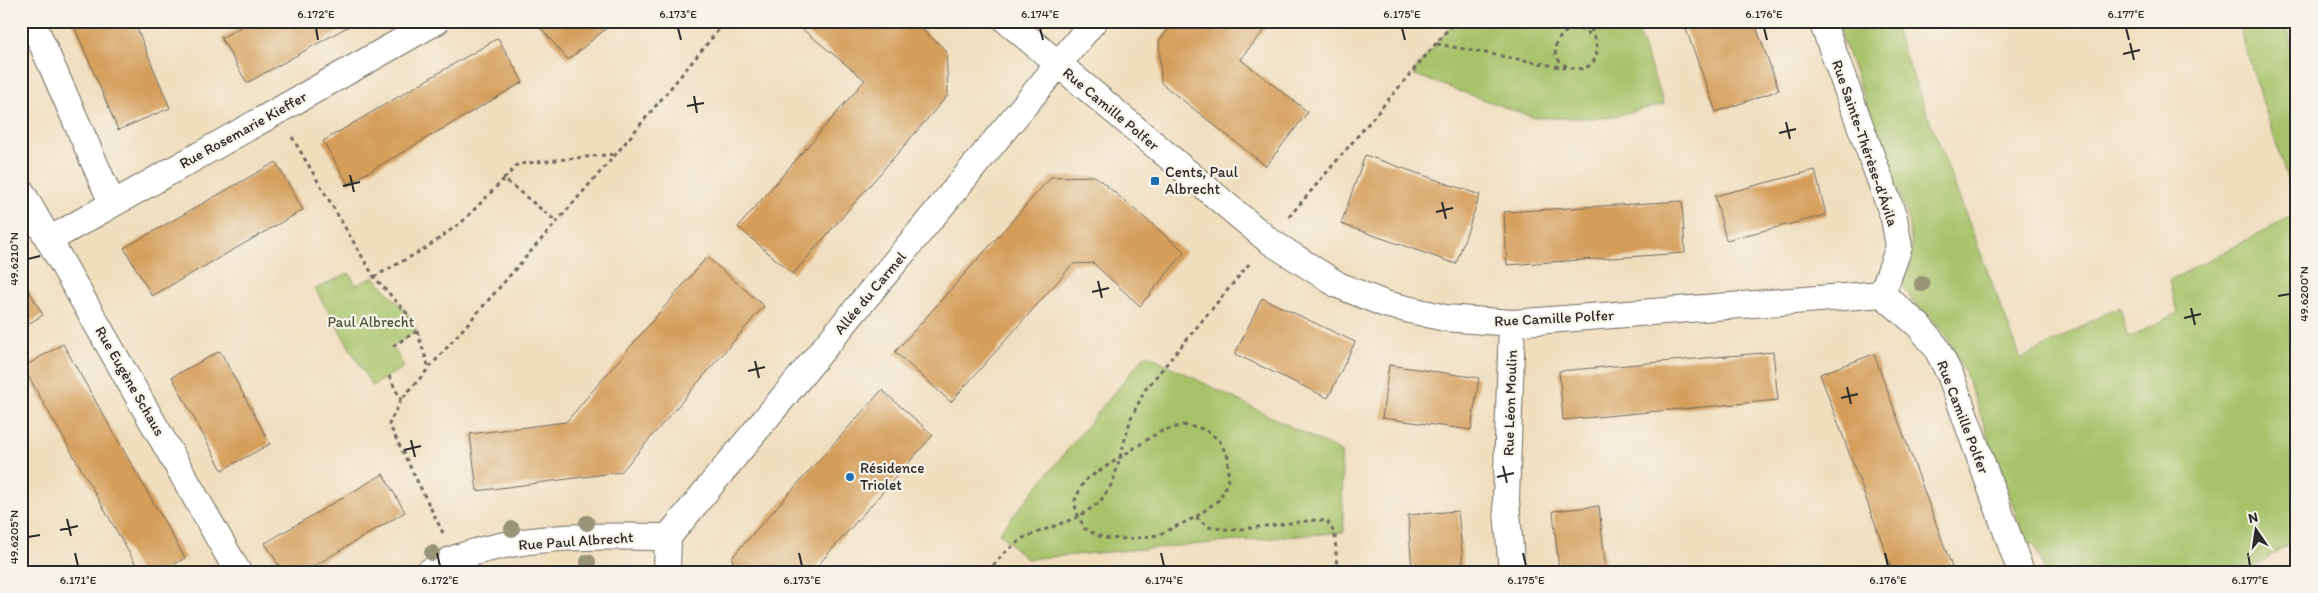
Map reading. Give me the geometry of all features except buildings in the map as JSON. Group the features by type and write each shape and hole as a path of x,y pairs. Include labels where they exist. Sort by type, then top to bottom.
{"street":[{"path":"32,21 112,204"},
{"name":"Rue Rosemarie Kieffer","path":"49,240 276,110 437,21"},
{"name":"Rue Camille Polfer","path":"1007,21 1268,240 1338,285 1385,304 1445,318 1512,323 1882,294 1919,326 1936,347 1950,377 2021,572"},
{"name":"Allée du Carmel","path":"668,537 1094,21"},
{"name":"Rue Sainte-Thérèse-d'Ávila","path":"1822,21 1894,218 1899,247 1882,294"},
{"name":"Rue Eugène Schaus","path":"21,191 238,572"},
{"name":"Rue Léon Moulin","path":"1512,323 1506,500 1512,572"},
{"name":"Rue Paul Albrecht","path":"429,572 455,558 530,541 597,536 668,537"},
{"path":"667,572 668,537"}],"path":[{"path":"455,558 389,424 401,400 616,154 726,21"},
{"path":"988,572 1003,554 1023,538 1078,517 1100,502 1113,482 1131,418 1145,390 1268,240 1455,21"},
{"path":"1436,44 1581,70 1592,63 1597,51 1595,38 1588,21"},
{"path":"1568,68 1559,61 1556,51 1558,40 1565,31 1576,28 1587,31 1595,38"},
{"path":"276,110 374,277 406,312 417,331 430,369"},
{"path":"374,277 426,248 463,220 518,164 616,154"},
{"path":"504,179 557,222"},
{"path":"393,346 417,331"},
{"path":"390,376 401,400"},
{"path":"1183,425 1204,429 1219,440 1228,457 1228,480 1220,498 1196,517 1158,535 1130,539 1103,538 1086,530 1078,517 1075,500 1084,481 1122,455 1159,432 1183,425"},
{"path":"1196,517 1208,527 1233,530 1314,520 1327,521 1335,534 1337,572"}],"green space":[{"path":"1455,21 1634,21 1664,104 1605,118 1535,118 1412,74"},
{"path":"1836,21 1892,21 2021,359 2120,306 2128,338 2178,313 2169,281 2297,213 2297,538 2246,572 2045,572 2034,543 2027,545 1965,372 1948,339 1931,318 1912,301 1904,287 1905,274 1912,248 1908,218"},
{"path":"2237,21 2285,21 2297,61 2297,210"},
{"name":"Paul Albrecht","path":"349,273 356,285 374,277 406,312 417,331 393,346 404,367 372,386 315,289"},
{"path":"1146,354 1341,452 1344,532 1026,559 999,533"}],"place":[{"name":"Cents, Paul Albrecht","path":"1155,181"},
{"name":"Résidence Triolet","path":"850,477"}]}
